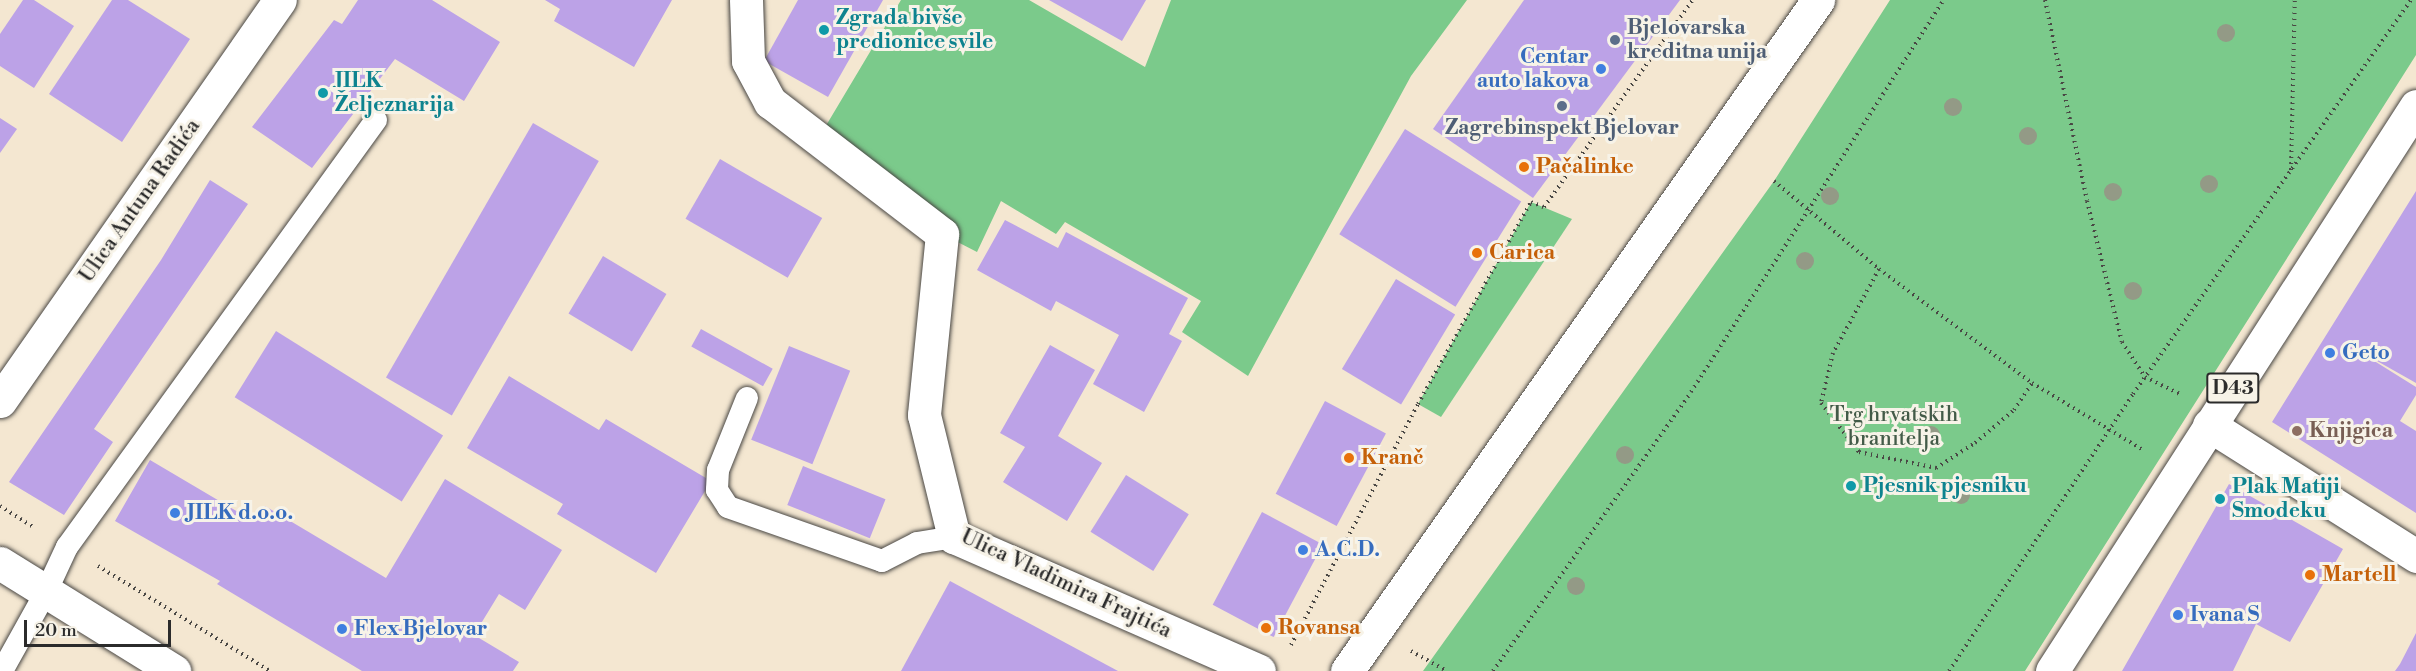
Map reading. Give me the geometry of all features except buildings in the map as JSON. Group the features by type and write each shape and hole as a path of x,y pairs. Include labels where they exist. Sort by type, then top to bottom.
{"street":[{"name":"Ulica Antuna Radića","path":"0,401 280,0"},
{"name":"Ulica Vladimira Frajtića","path":"746,0 748,61 770,102 942,234 924,415 954,537 1259,671"},
{"path":"1347,671 1818,0"},
{"name":"D43","path":"2052,671 2416,106"},
{"path":"2209,425 2416,556"},
{"path":"0,563 174,671"}],"lane":[{"path":"2,671 46,592 67,547 376,120"},
{"path":"747,398 718,470 717,490 728,507 882,561 917,543 954,537"}],"path":[{"path":"1288,651 1418,404 1531,202 1544,207 1693,0"},
{"path":"1493,671 1691,392 1944,0"},
{"path":"2044,0 2087,201 2122,342 2145,377 2186,397"},
{"path":"2291,171 2295,0"},
{"path":"1949,671 2145,377 2411,0"},
{"path":"1774,181 1879,269 2032,383 2111,428 2150,454"},
{"path":"1879,269 1833,353 1821,404 1859,452 1936,468 1975,443 2014,410 2032,383"},
{"path":"0,506 270,671"}],"green space":[{"path":"901,0 1029,0 1145,67 1171,0 1467,0 1411,76 1248,376 1182,332 1201,301 1065,222 1056,234 1001,201 977,252 942,234 818,139"},
{"name":"Trg hrvatskih branitelja","path":"1890,0 2416,0 2416,55 2025,671 1423,671 1774,181"},
{"path":"1531,202 1572,219 1441,417 1418,404"}],"place":[{"name":"Zgrada bivše predionice svile","path":"824,30"},
{"name":"Bjelovarska kreditna unija","path":"1615,40"},
{"name":"Centar auto lakova","path":"1601,69"},
{"name":"JILK Željeznarija","path":"323,93"},
{"name":"Zagrebinspekt Bjelovar","path":"1562,106"},
{"name":"Pačalinke","path":"1524,167"},
{"name":"Carica","path":"1477,253"},
{"name":"Geto","path":"2330,353"},
{"name":"Knjigica","path":"2297,431"},
{"name":"Kranč","path":"1349,458"},
{"name":"Pjesnik pjesniku","path":"1851,486"},
{"name":"Plak Matiji Smodeku","path":"2220,499"},
{"name":"JILK d.o.o.","path":"175,513"},
{"name":"A.C.D.","path":"1303,550"},
{"name":"Martell","path":"2310,575"},
{"name":"Ivana S","path":"2178,615"},
{"name":"Rovansa","path":"1266,628"},
{"name":"Flex Bjelovar","path":"342,629"}]}
